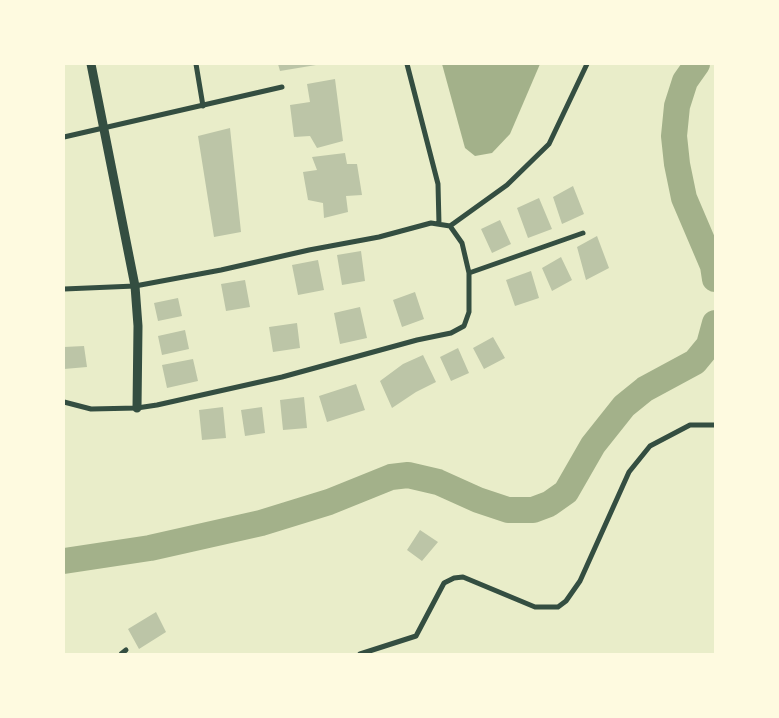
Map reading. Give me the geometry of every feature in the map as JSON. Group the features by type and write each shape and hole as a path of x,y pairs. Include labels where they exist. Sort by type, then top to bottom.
{"street":[{"path":"91,64 135,286 138,326 136,408"},
{"path":"196,64 203,106"},
{"path":"407,64 438,184 439,224"},
{"path":"450,226 507,185 549,144 587,64"},
{"path":"64,137 282,87"},
{"path":"64,288 135,286 379,237 431,223 450,226 462,243 469,274 469,312 464,326 451,334 417,340 272,379 157,405 136,408 91,409 64,402"},
{"path":"469,274 583,233"},
{"path":"360,654 416,636 444,583 454,578 463,577 535,607 558,607 566,601 580,581 628,472 650,446 690,425 715,424"},
{"path":"121,654 126,650"}],"shaded area":[{"path":"442,64 540,64 510,134 492,153 475,156 465,148"}],"building":[{"path":"278,64 316,64 316,65 280,71"},
{"path":"335,79 343,141 317,148 310,136 294,137 290,105 310,102 307,84"},
{"path":"230,128 241,232 214,237 198,136"},
{"path":"345,153 347,164 357,164 362,195 346,196 348,212 324,218 323,203 308,200 303,172 317,170 312,157"},
{"path":"573,186 584,214 562,224 553,197"},
{"path":"539,198 552,229 528,238 517,208"},
{"path":"500,220 511,244 492,253 481,229"},
{"path":"597,236 609,268 586,280 577,247"},
{"path":"361,251 365,281 342,285 337,255"},
{"path":"561,257 572,280 552,291 542,268"},
{"path":"318,260 324,290 298,295 292,265"},
{"path":"531,271 539,298 515,306 506,280"},
{"path":"245,280 250,307 226,311 221,284"},
{"path":"415,292 424,319 402,327 393,300"},
{"path":"178,298 182,316 158,321 154,303"},
{"path":"360,307 367,338 340,344 334,313"},
{"path":"297,323 300,348 273,352 269,327"},
{"path":"185,330 189,349 162,355 158,336"},
{"path":"493,337 505,358 484,369 473,348"},
{"path":"84,346 87,367 64,369 64,347"},
{"path":"458,348 469,373 451,381 440,357"},
{"path":"423,355 436,382 416,392 392,408 380,381 403,364"},
{"path":"193,359 198,381 167,388 162,365"},
{"path":"356,384 365,410 327,422 319,396"},
{"path":"304,397 307,428 283,430 280,400"},
{"path":"223,407 226,438 202,440 199,410"},
{"path":"262,407 265,433 245,436 241,410"},
{"path":"420,530 438,542 422,561 407,550"},
{"path":"156,612 166,632 139,649 128,629"}],"waterway":[{"path":"697,64 685,81 677,106 674,136 684,198 713,266 715,279"},
{"path":"64,561 150,548 261,523 329,502 391,477 408,475 438,482 478,500 508,510 533,510 549,504 566,492 593,445 624,406 645,389 695,362 709,345 715,323"}]}
